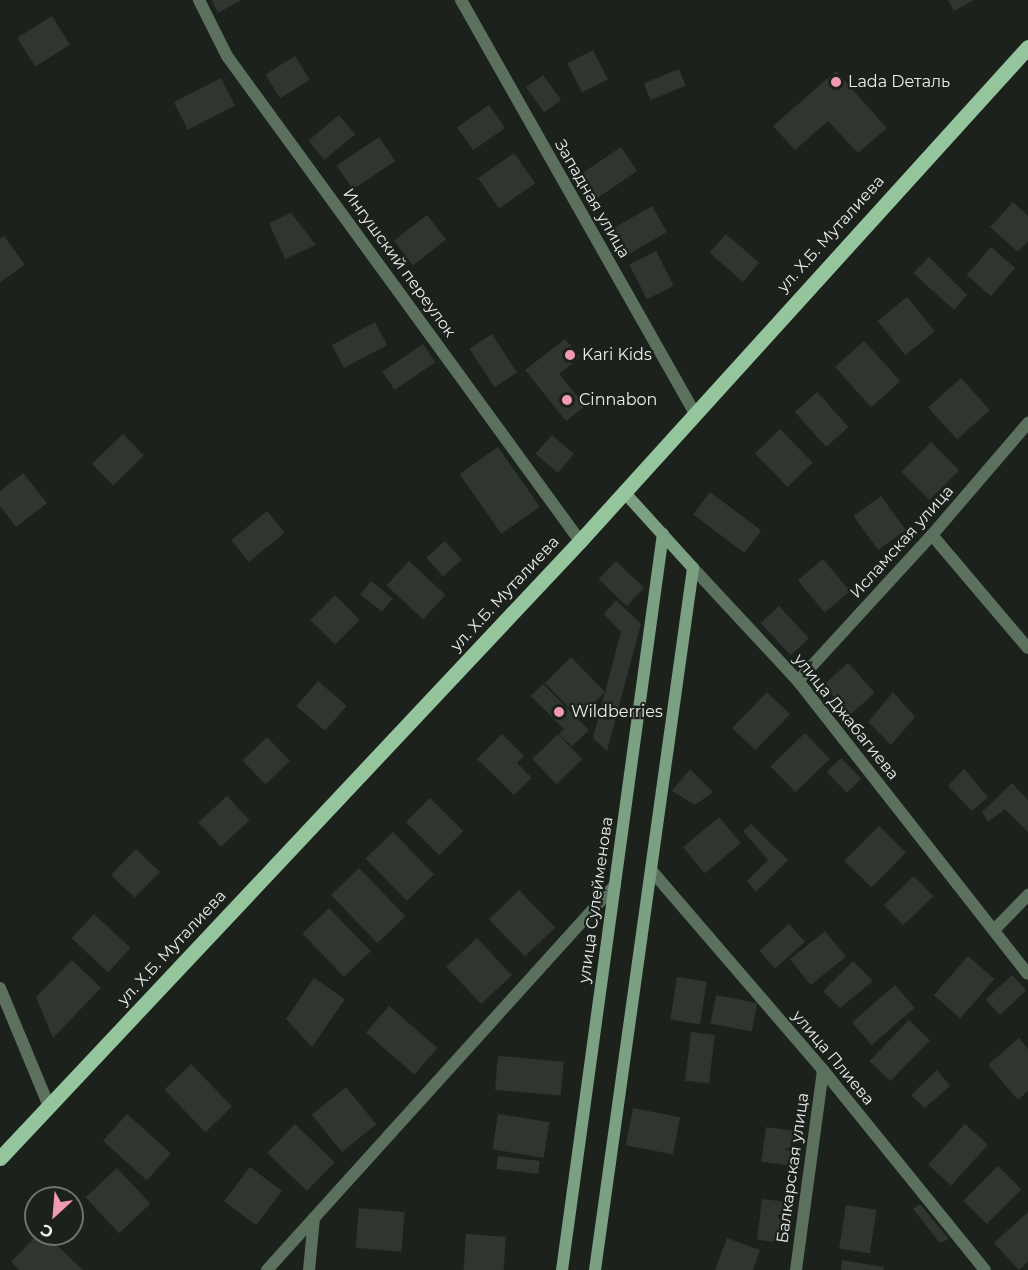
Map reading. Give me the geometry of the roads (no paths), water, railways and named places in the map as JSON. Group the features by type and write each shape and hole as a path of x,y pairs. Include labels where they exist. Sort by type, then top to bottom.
{"main road":[{"name":"ул. Х.Б. Муталиева","path":"0,1158 48,1104 580,541 1028,47"},
{"name":"улица Джабагиева","path":"624,492 693,568"},
{"name":"улица Сулейменова","path":"562,1270 663,534"},
{"path":"596,1270 693,568"}],"street":[{"name":"Ингушский переулок","path":"199,0 227,57 580,541"},
{"name":"Западная улица","path":"461,0 695,413"},
{"name":"Исламская улица","path":"798,681 932,535 1028,423"},
{"path":"932,535 1028,648"},
{"name":"улица Джабагиева","path":"693,568 798,681 1028,974"},
{"name":"улица Плиева","path":"651,870 823,1070 985,1270"},
{"path":"267,1270 615,885"},
{"path":"994,930 1028,895"},
{"path":"0,988 48,1104"},
{"name":"Балкарская улица","path":"796,1270 823,1070"},
{"path":"309,1270 314,1218"}],"place":[{"name":"Lada Dеталь","path":"836,82"},
{"name":"Kari Kids","path":"570,355"},
{"name":"Cinnabon","path":"567,400"},
{"name":"Wildberries","path":"559,712"}]}
